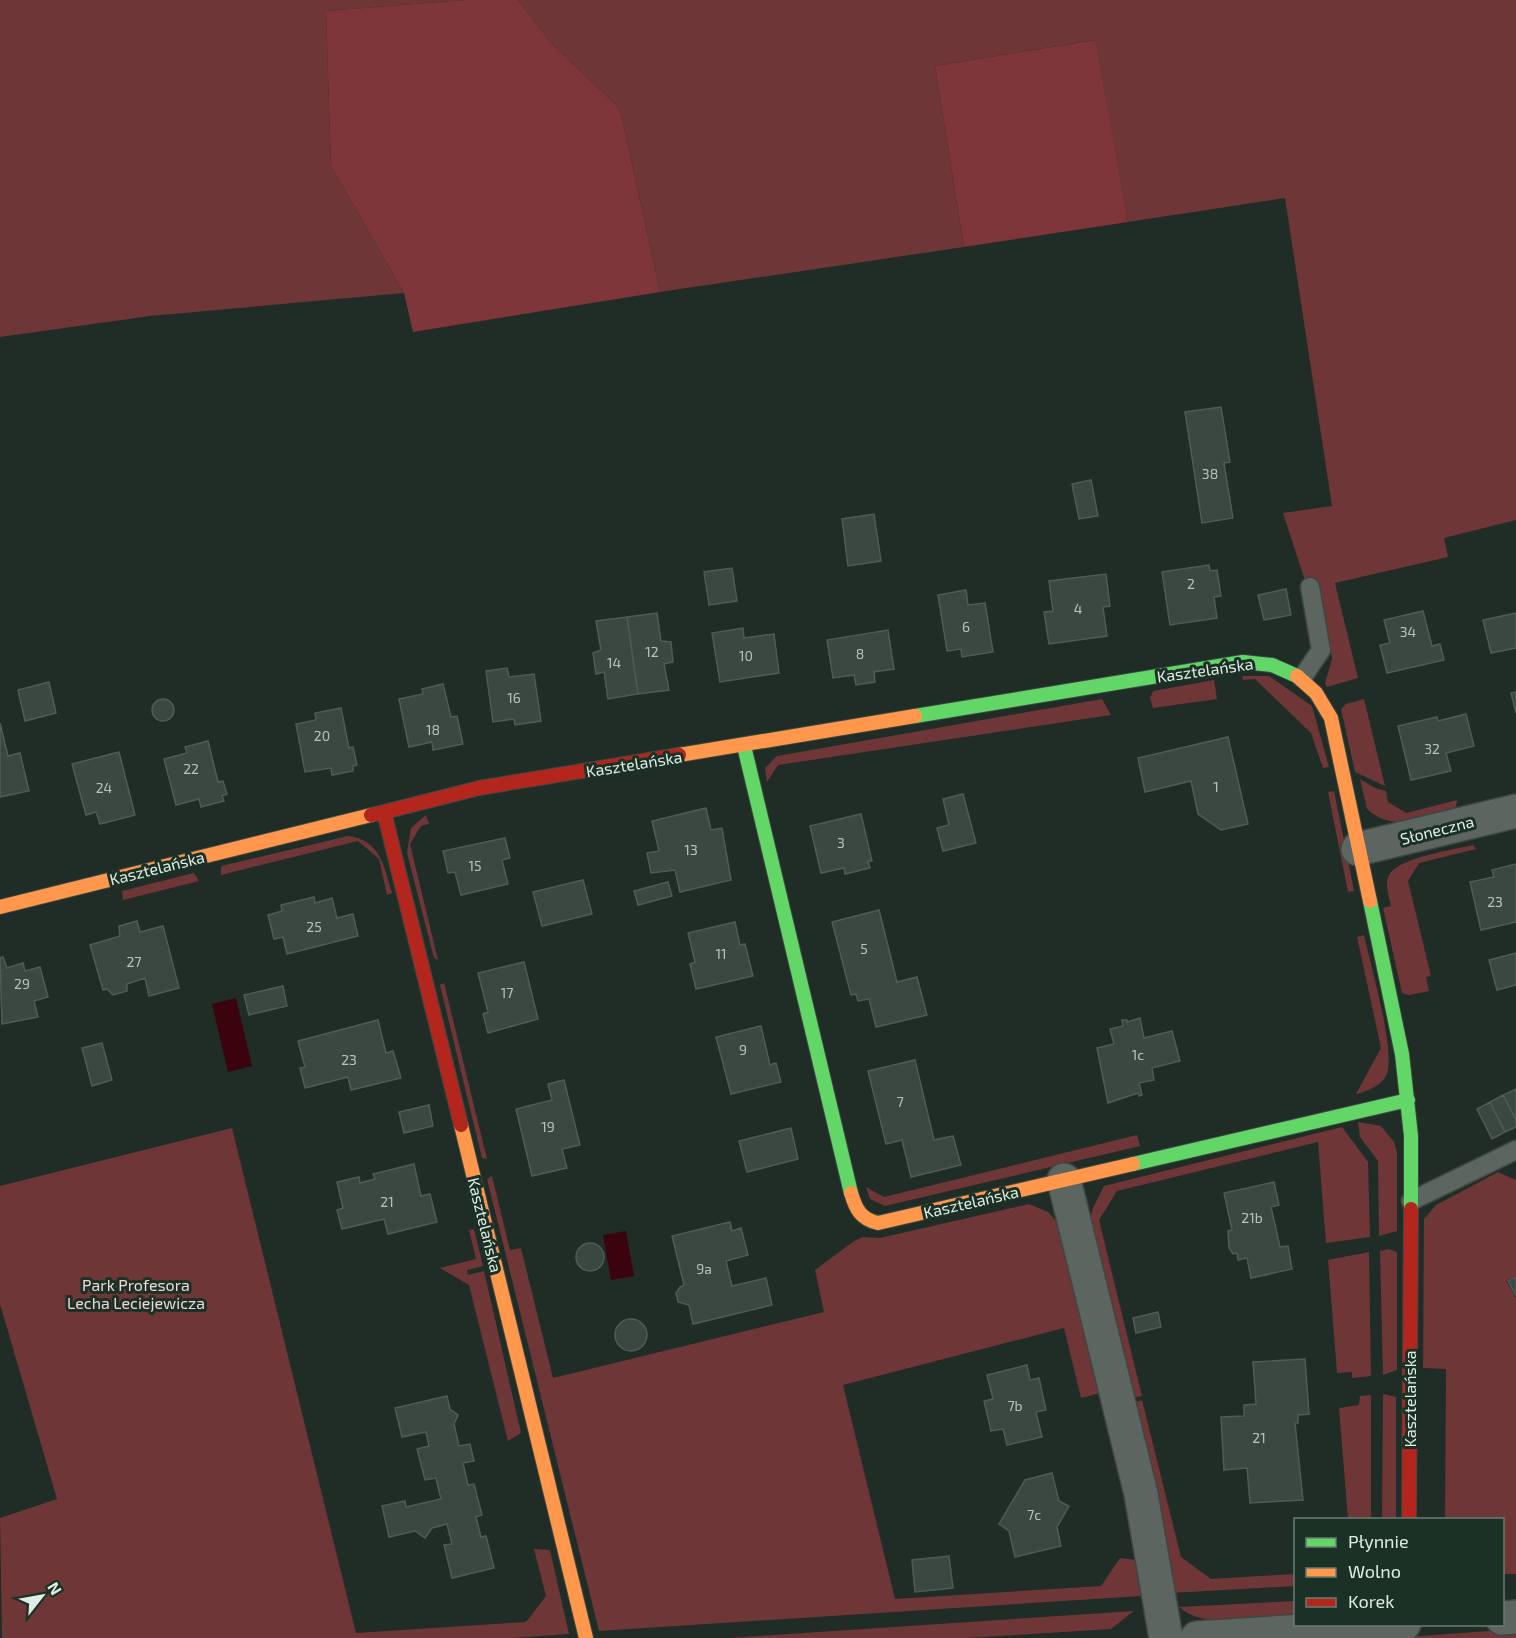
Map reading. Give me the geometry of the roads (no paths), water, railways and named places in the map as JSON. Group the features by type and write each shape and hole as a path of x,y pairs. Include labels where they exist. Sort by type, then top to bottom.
{"street":[{"name":"Kasztelańska","path":"0,907 479,788 1243,662 1276,665 1302,678 1324,702 1331,718 1402,1054 1408,1100 1411,1200 1409,1518"},
{"name":"Kasztelańska","path":"744,746 855,1208 865,1220 878,1223 1408,1100"},
{"name":"Słoneczna","path":"1358,849 1516,811"},
{"name":"Kasztelańska","path":"384,812 586,1638"},
{"path":"1064,1180 1141,1494 1166,1638"},
{"path":"1197,1638 1288,1634 1381,1626"}],"lane":[{"path":"1302,678 1321,650 1310,587"},
{"path":"1411,1200 1516,1150"}],"park label":[{"name":"Park Profesora Lecha Leciejewicza","path":"136,1294"}]}
